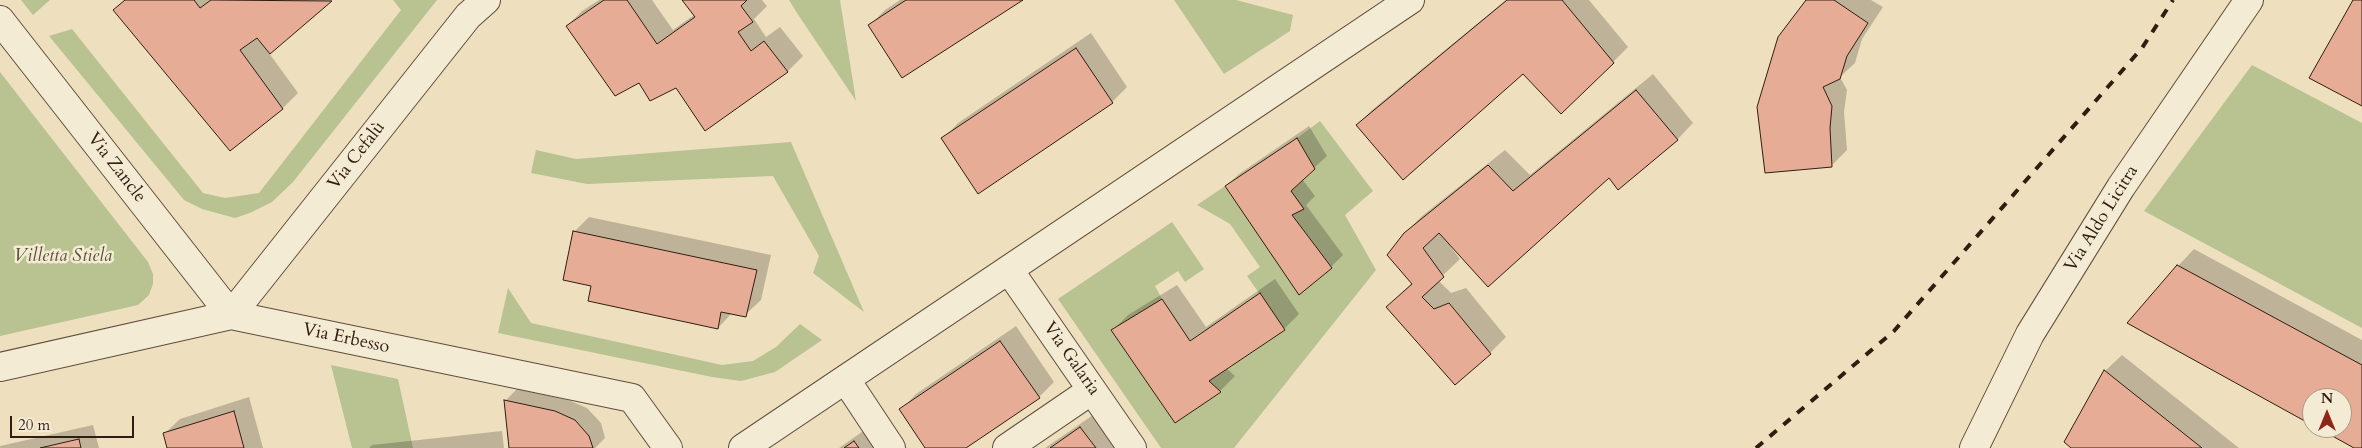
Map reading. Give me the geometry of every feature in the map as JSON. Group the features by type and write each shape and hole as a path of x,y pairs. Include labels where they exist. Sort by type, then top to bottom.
{"street":[{"name":"Via Cefalù","path":"231,315 468,16 486,0"},
{"path":"744,448 1410,0"},
{"name":"Via Aldo Licitra","path":"1974,448 2030,334 2121,187 2249,0"},
{"name":"Via Zancle","path":"0,20 231,315"},
{"name":"Via Galaria","path":"1009,270 1132,448"},
{"name":"Via Erbesso","path":"0,367 231,315 632,398 668,448"},
{"path":"846,380 891,448"},
{"path":"1007,448 1092,390"}],"green space":[{"path":"21,0 50,0 33,15"},
{"path":"393,0 437,0 293,182 272,202 235,218 202,209 184,200 49,36 72,29 203,193 225,198 259,193 401,10"},
{"path":"789,0 840,0 856,101 797,13"},
{"path":"1174,0 1236,0 1293,15 1290,31 1224,74"},
{"path":"2252,65 2362,123 2362,328 2144,211"},
{"name":"Villetta Stiela","path":"0,72 148,262 153,274 153,284 149,295 138,305 0,336"},
{"path":"1320,121 1373,191 1345,215 1376,270 1234,448 1161,448 1058,299 1172,222 1204,269 1185,282 1178,271 1155,286 1162,299 1111,330 1175,423 1221,392 1209,381 1285,330 1247,276 1260,267 1230,224 1197,205 1225,186 1300,294 1332,268 1292,215 1291,191 1315,169 1297,138"},
{"path":"791,142 864,312 813,273 819,256 773,176 587,184 531,173 536,150 576,159"},
{"path":"508,288 531,323 722,365 753,361 776,347 800,324 822,340 775,372 741,381 712,377 498,333"},
{"path":"331,365 398,379 413,448 352,448"}],"building":[{"path":"125,0 194,0 200,8 211,0 332,1 270,54 257,38 240,50 283,109 230,151 113,10"},
{"path":"604,0 627,0 657,44 695,17 682,0 747,0 741,6 753,22 738,32 751,51 764,41 788,72 705,131 676,88 650,101 639,83 615,96 566,26"},
{"path":"906,0 1023,0 902,78 868,25"},
{"path":"1507,0 1562,0 1614,63 1561,114 1523,74 1403,180 1356,125"},
{"path":"1806,0 1834,0 1868,23 1847,56 1840,79 1823,87 1832,106 1830,128 1832,167 1765,173 1757,107 1778,37"},
{"path":"2353,0 2362,0 2362,106 2309,78"},
{"path":"1076,48 1113,103 978,194 941,138"},
{"path":"1636,90 1678,140 1618,190 1609,178 1488,287 1439,233 1423,248 1444,277 1422,297 1434,309 1449,303 1491,354 1455,385 1386,307 1412,284 1387,255 1404,233 1488,165 1513,191"},
{"path":"1297,138 1315,169 1291,191 1304,209 1292,215 1332,268 1299,295 1225,186"},
{"path":"573,231 757,270 746,317 721,312 718,329 588,301 591,286 563,280"},
{"path":"2177,265 2362,365 2362,448 2354,448 2336,438 2352,438 2352,388 2302,388 2302,419 2127,323"},
{"path":"1260,293 1285,330 1209,381 1221,392 1175,423 1111,330 1162,299 1190,341"},
{"path":"1000,341 1040,398 966,448 925,448 899,409"},
{"path":"2104,370 2202,448 2071,448 2064,442"},
{"path":"504,400 555,411 575,420 589,436 593,448 509,448"},
{"path":"234,411 244,448 167,448 163,433"},
{"path":"1080,427 1096,448 1050,448"},
{"path":"79,439 81,448 40,448"},
{"path":"854,441 859,448 844,448"}],"railway":[{"path":"1756,448 1894,331 2142,48 2173,0"}]}
